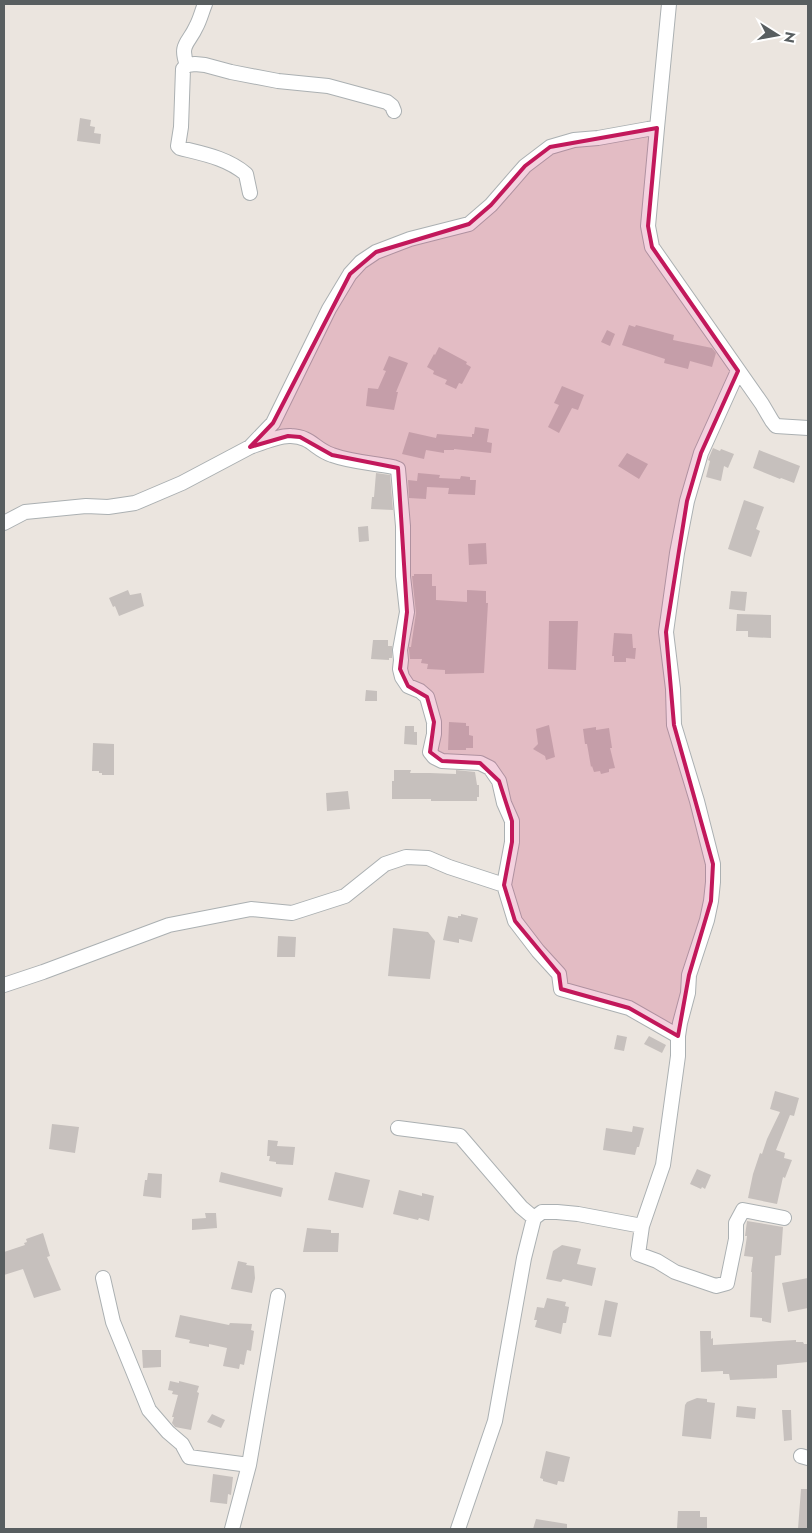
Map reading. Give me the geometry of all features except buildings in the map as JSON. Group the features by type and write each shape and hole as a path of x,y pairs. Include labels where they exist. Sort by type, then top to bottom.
{"street":[{"path":"187,64 184,56 186,42 196,28 205,4"},
{"path":"669,4 648,226 652,247 776,426 808,428"},
{"path":"250,193 246,174 237,166 178,146 182,127 182,69 187,64 205,65 278,81 328,86 387,102 394,111"},
{"path":"250,447 273,422 329,308 350,274 361,262 376,252 410,239 469,224 491,205 525,166 550,147 574,140 657,128"},
{"path":"738,371 701,453 687,501 677,553 666,632 673,689 674,725 697,801 713,864 714,882 707,920 689,975 688,993 680,1023 678,1056 663,1165 642,1226 638,1254 657,1261 675,1272 716,1286 727,1284 736,1239 736,1223 743,1210 784,1218"},
{"path":"4,523 26,512 86,506 108,507 135,503 182,483 250,447 288,436 308,439 318,448 332,455 398,469 404,534 403,576 406,612 400,650 400,669 402,677 408,686 420,691 427,697 434,722 434,734 430,752 434,757 442,760 480,763 490,768 499,781 504,802 512,821 512,842 504,884 515,921 559,974 561,989 628,1008 678,1036"},
{"path":"4,985 169,925 251,909 292,914 345,896 385,864 406,857 428,858 449,867 504,884"},
{"path":"398,1128 460,1136 521,1207 534,1218"},
{"path":"458,1529 495,1421 524,1258 534,1218 542,1212 557,1212 642,1226"},
{"path":"104,1278 113,1322 149,1410 168,1432 182,1444 189,1457 248,1465"},
{"path":"232,1529 248,1465 278,1296"}],"highlighted area":[{"path":"657,128 648,226 652,247 738,371 701,453 687,501 666,632 674,725 713,864 711,901 689,975 678,1036 629,1008 561,989 559,974 515,921 504,885 512,842 512,821 499,781 480,763 442,761 430,752 434,722 427,697 408,686 400,669 407,612 398,468 332,455 300,437 288,436 250,447 273,423 350,274 376,252 469,224 491,205 525,166 550,147"}]}
